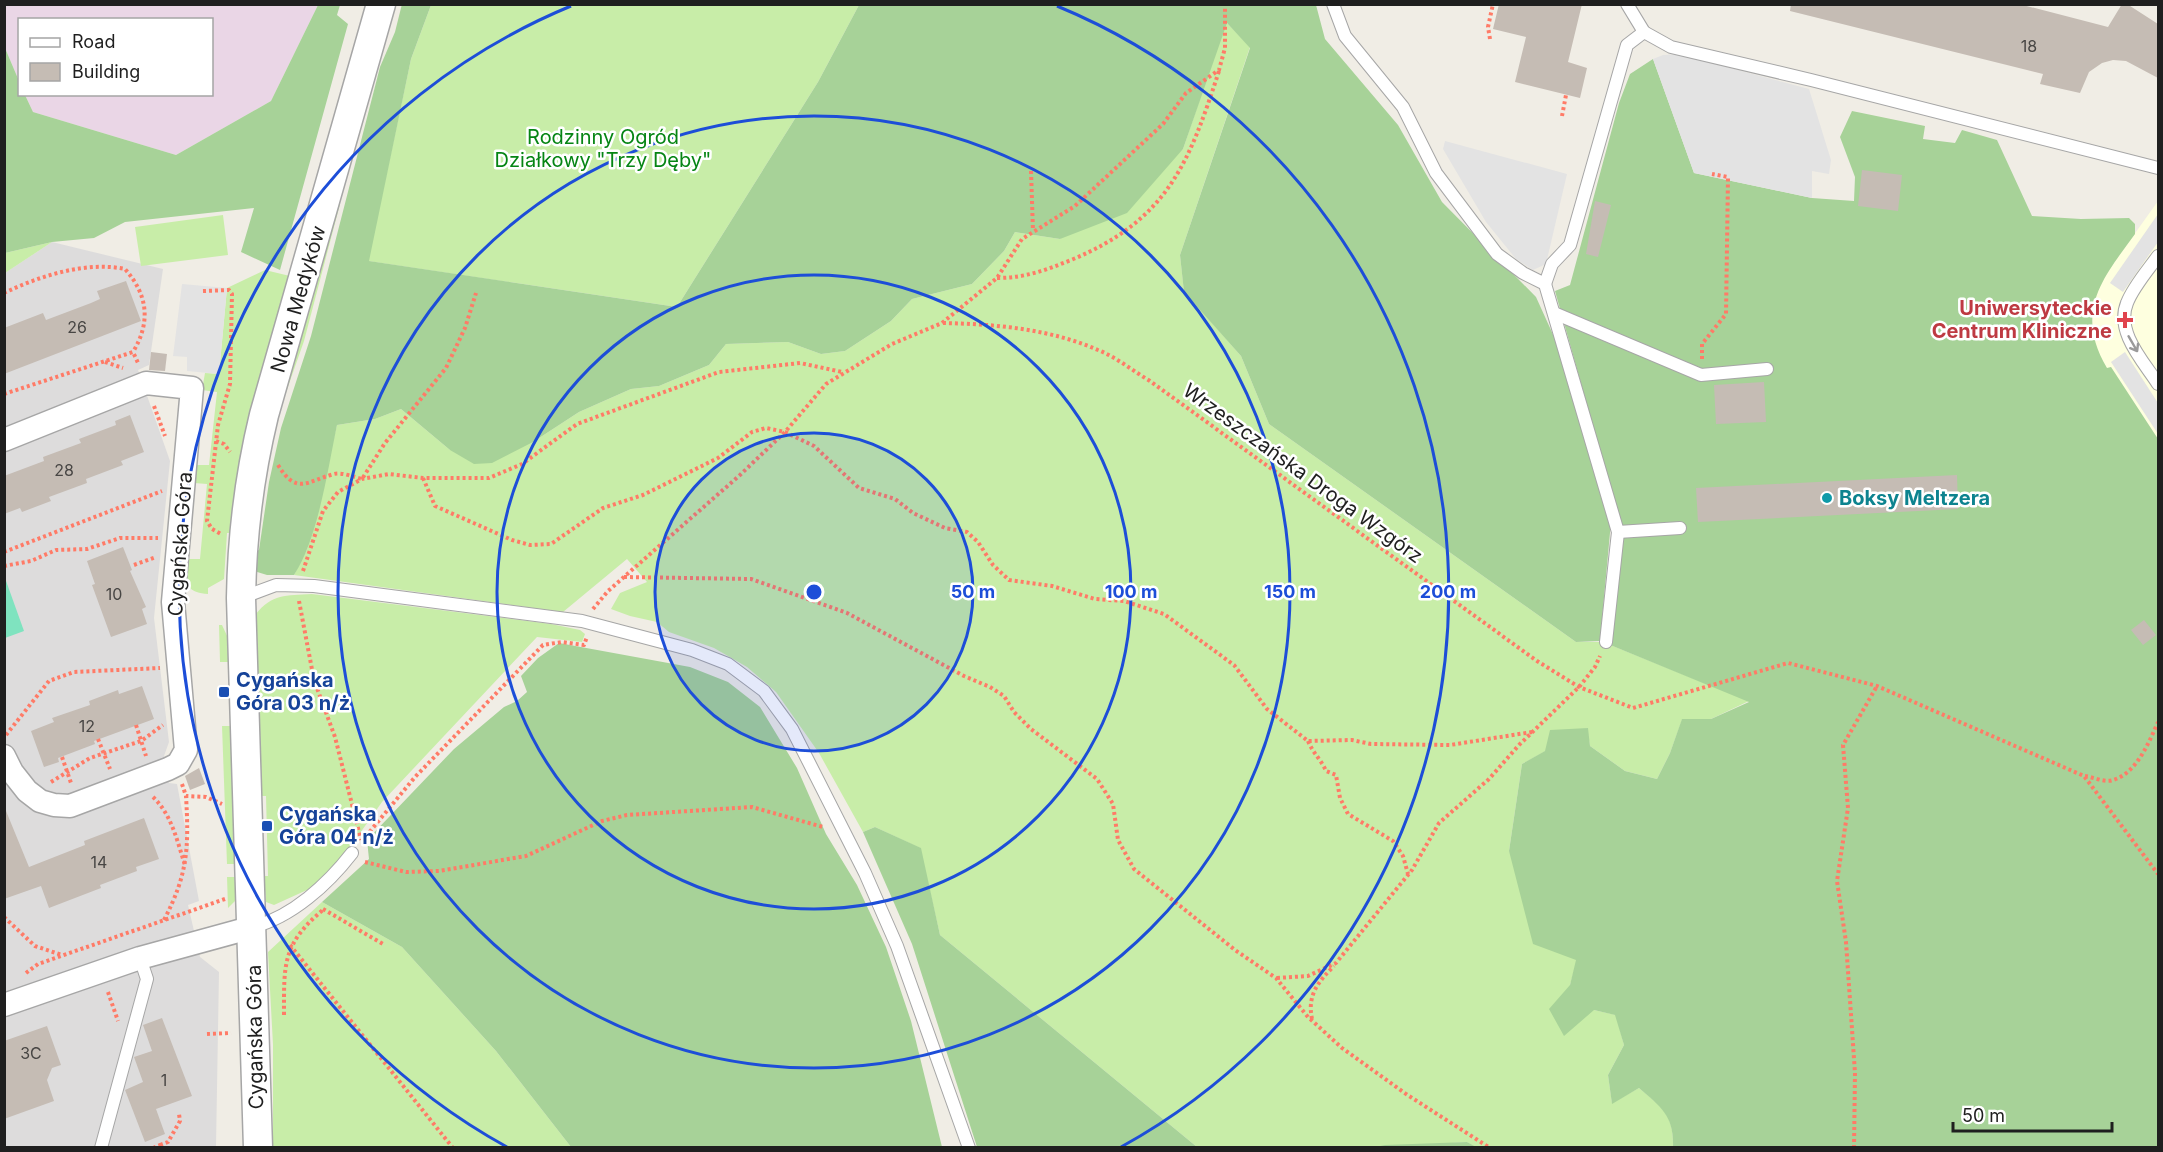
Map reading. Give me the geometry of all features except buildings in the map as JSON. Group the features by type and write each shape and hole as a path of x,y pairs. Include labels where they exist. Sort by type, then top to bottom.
{"street":[{"name":"Nowa Medyków","path":"241,598 243,528 259,436 381,4"},
{"name":"Cygańska Góra","path":"4,440 146,383 192,388 173,602 187,732 186,750 178,764 168,769 70,806 54,805 32,795 12,772 4,756"},
{"name":"Cygańska Góra","path":"241,598 253,927 258,1148"},
{"path":"4,1005 140,958 253,927"}],"lane":[{"path":"1333,4 1345,36 1403,107 1436,173 1497,254 1523,273 1545,284"},
{"path":"1627,4 1644,32 1671,47 2158,168"},
{"path":"1606,642 1618,532 1545,284 1552,264 1570,244 1627,45 1644,32"},
{"path":"2158,256 2127,302 2124,313 2128,336 2158,384"},
{"path":"1554,313 1701,375 1767,369"},
{"path":"1618,532 1680,528"},
{"path":"241,598 276,585 297,585 407,597 582,621 692,650 728,664 764,691 792,729 848,837 897,946 969,1148"},
{"path":"253,927 269,923 320,888 352,853"},
{"path":"101,1148 147,979 140,958"}],"path":[{"path":"997,278 1019,278 1088,253 1126,231 1154,207 1181,171 1197,139 1225,48 1225,4"},
{"path":"1490,39 1488,27 1493,4"},
{"path":"848,837 823,826 752,807 627,815 602,821 526,856 439,871 406,872 370,864 352,853 415,777 543,645 562,642 584,645 589,633 582,621 624,577 785,432 826,384 892,344 942,323 997,278 1022,239 1075,207 1163,124 1186,93 1219,70"},
{"path":"1562,116 1566,95"},
{"path":"1031,171 1033,231"},
{"path":"1701,375 1702,344 1726,314 1728,177 1712,174"},
{"path":"4,293 35,279 86,268 109,266 125,269 137,284 146,314 146,323 133,352 167,440"},
{"path":"203,291 221,289 229,290 232,294 230,384 218,425 207,521 212,529 229,539"},
{"path":"362,841 335,737 314,680 297,585 306,567 323,512 338,492 362,478 386,443 446,368 465,328 476,293"},
{"name":"Wrzeszczańska Droga Wzgórz","path":"942,323 996,324 1056,336 1099,350 1150,381 1537,661 1579,687 1633,708 1788,663 1877,686 2084,776 2158,874"},
{"path":"4,394 133,352"},
{"path":"271,459 288,481 294,483 313,483 336,473 362,478 390,474 423,478 489,478 522,464 577,424 719,372 800,363 843,373"},
{"path":"423,478 435,506 521,543 551,544 603,508 643,495 717,458 752,432 766,428 785,432 814,446 859,488 895,499 913,513 945,528 967,532 978,542 993,565 1009,580 1052,586 1095,599 1124,601 1164,614 1233,665 1267,709 1308,741 1316,759 1323,764 1326,771 1336,775 1337,789 1348,814 1393,840 1403,856 1408,874"},
{"path":"4,552 171,487"},
{"path":"4,566 31,561 56,550 87,549 120,538 165,539"},
{"path":"134,565 164,555"},
{"path":"624,577 751,579 847,614 1004,696 1014,712 1030,729 1097,779 1113,804 1118,840 1134,869 1235,950 1276,978 1313,1020 1342,1048 1406,1094 1490,1148"},
{"path":"1313,1020 1312,996 1317,983 1408,874 1438,823 1489,779 1532,732 1579,687 1595,667 1606,642"},
{"path":"4,737 49,681 74,672 167,668"},
{"path":"1854,1148 1855,1073 1846,942 1837,881 1848,808 1843,745 1877,686"},
{"path":"32,795 67,771 104,754 141,741 153,734 170,718"},
{"path":"2084,776 2111,781 2128,772 2145,748 2158,722"},
{"path":"136,725 149,763"},
{"path":"1308,741 1352,740 1371,744 1450,744 1532,732"},
{"path":"98,739 113,777"},
{"path":"145,793 153,796 165,812 173,827 185,866"},
{"path":"164,921 185,866 189,841 186,796"},
{"path":"206,798 222,804"},
{"path":"38,964 225,899"},
{"path":"318,905 383,944"},
{"path":"284,1015 284,967 290,945 300,930 324,909"},
{"path":"4,917 35,946 62,956"},
{"path":"290,945 453,1148"},
{"path":"1276,978 1308,976 1336,963"},
{"path":"100,971 128,1047"},
{"path":"207,1034 229,1033"},
{"path":"153,1148 168,1142 180,1121 179,1114"}],"shaded area":[{"path":"4,5 318,5 271,101 176,155 33,112 25,96 213,96 213,18 18,18 18,79 5,48"},
{"path":"1678,54 1809,89 1831,160 1829,174 1812,171 1812,198 1694,173 1653,59 1663,55"},
{"path":"1445,141 1567,174 1546,264 1533,270 1516,259 1486,222 1443,149"},
{"name":"Uniwersyteckie Centrum Kliniczne","path":"2158,201 2158,439 2111,367 2107,369 2096,350 2092,326 2095,293 2101,281"},
{"path":"2158,214 2158,242 2123,292 2110,283"},
{"path":"52,242 163,269 149,365 138,370 170,461 154,618 169,742 164,756 169,783 177,784 199,901 188,905 200,957 219,972 216,1147 5,1148 5,273"},
{"path":"182,284 227,288 219,374 187,371 187,357 173,356"},
{"path":"2125,352 2158,403 2158,434 2111,362"}],"green space":[{"path":"402,4 431,5 411,59 369,261 677,307 818,82 859,5 1316,5 1325,39 1398,125 1442,202 1536,297 1555,339 1611,522 1600,641 1576,642 1269,424 1241,356 1184,292 1180,255 1250,48 1227,23 1183,149 1127,213 1060,239 1015,232 1004,251 972,284 912,299 891,321 845,351 821,354 788,342 726,344 709,365 659,386 631,389 579,412 533,442 492,463 474,464 450,450 401,409 375,419 337,425 316,523 310,542 294,575 267,575 254,571 254,551 259,550 269,482 281,428 311,336 380,67 395,32"},
{"path":"318,5 340,5 337,15 348,24 280,270 241,252 254,208 125,222 94,238 52,242 5,253 5,48 18,79 18,96 25,96 33,112 176,155 271,101"},
{"name":"Rodzinny Ogród Działkowy \"Trzy Dęby\"","path":"431,5 859,5 818,82 677,307 368,261 411,59"},
{"path":"1226,22 1250,47 1180,255 1184,291 1241,356 1269,424 1576,642 1603,642 1749,701 1711,719 1682,720 1670,753 1657,779 1625,771 1590,746 1587,728 1522,764 1509,851 1577,960 1570,985 1594,1010 1616,1015 1624,1045 1608,1075 1612,1103 1639,1088 1665,1113 1671,1127 1673,1147 1476,1148 1467,1142 1375,1148 1197,1147 940,935 920,848 875,827 863,832 819,753 776,692 747,667 714,648 669,632 657,622 611,609 620,593 647,582 627,559 563,612 294,575 307,549 337,425 375,419 401,409 450,450 533,442 579,412 631,389 659,386 709,365 726,344 788,342 821,354 845,351 891,321 912,299 972,284 1004,251 1015,232 1060,239 1183,149"},
{"path":"1653,59 1694,173 1812,198 1854,201 1855,177 1840,137 1852,111 1925,126 1923,139 1955,143 1962,130 1997,140 2032,216 2081,219 2129,218 2135,224 2135,234 2112,266 2096,297 2093,330 2097,348 2107,368 2111,367 2158,439 2158,1147 1673,1147 1673,1136 1665,1113 1639,1088 1612,1104 1608,1075 1624,1045 1615,1015 1594,1010 1564,1036 1549,1009 1570,985 1576,960 1533,944 1509,851 1522,764 1545,751 1550,730 1588,728 1590,746 1625,771 1657,779 1670,753 1682,719 1711,719 1749,702 1603,642 1622,529 1555,291 1570,285 1619,103 1630,74"},
{"path":"337,203 340,204 304,341 277,418"},
{"path":"223,215 228,255 141,266 135,227"},
{"path":"52,242 5,273 5,253"},
{"path":"265,270 294,277 231,533 227,533 224,579 208,588 208,594 200,593 187,584 186,573 187,559 200,559 207,484 194,483 195,465 209,465 217,392 202,390 205,373 219,374 227,288"},
{"path":"4,578 24,631 5,638"},
{"path":"312,594 551,624 580,630 585,634 582,642 537,637 382,802 353,843 318,885 274,905 266,902 264,876 268,876 266,796 260,796 255,615 274,599"},
{"path":"219,625 222,625 229,640 229,662 220,662"},
{"path":"559,643 690,667 728,682 760,707 797,768 826,834 857,885 886,947 911,1021 942,1147 571,1147 496,1051 402,947 322,902 369,859 367,840 454,749 504,707 517,701 527,692 521,676 538,658"},
{"path":"222,726 231,726 236,864 227,864"},
{"path":"875,827 921,848 940,935 1197,1147 977,1147 912,944 863,832"},
{"path":"227,877 237,877 237,899 228,908"},
{"path":"322,902 402,947 496,1051 571,1147 273,1147 273,1045 268,952"},
{"path":"1467,1142 1476,1147 1375,1147 1385,1145"}],"place":[{"name":"Uniwersyteckie Centrum Kliniczne","path":"2125,320"},
{"name":"Boksy Meltzera","path":"1827,498"},
{"name":"Cygańska Góra 03 n/ż","path":"224,692"},
{"name":"Cygańska Góra 04 n/ż","path":"267,826"}]}
